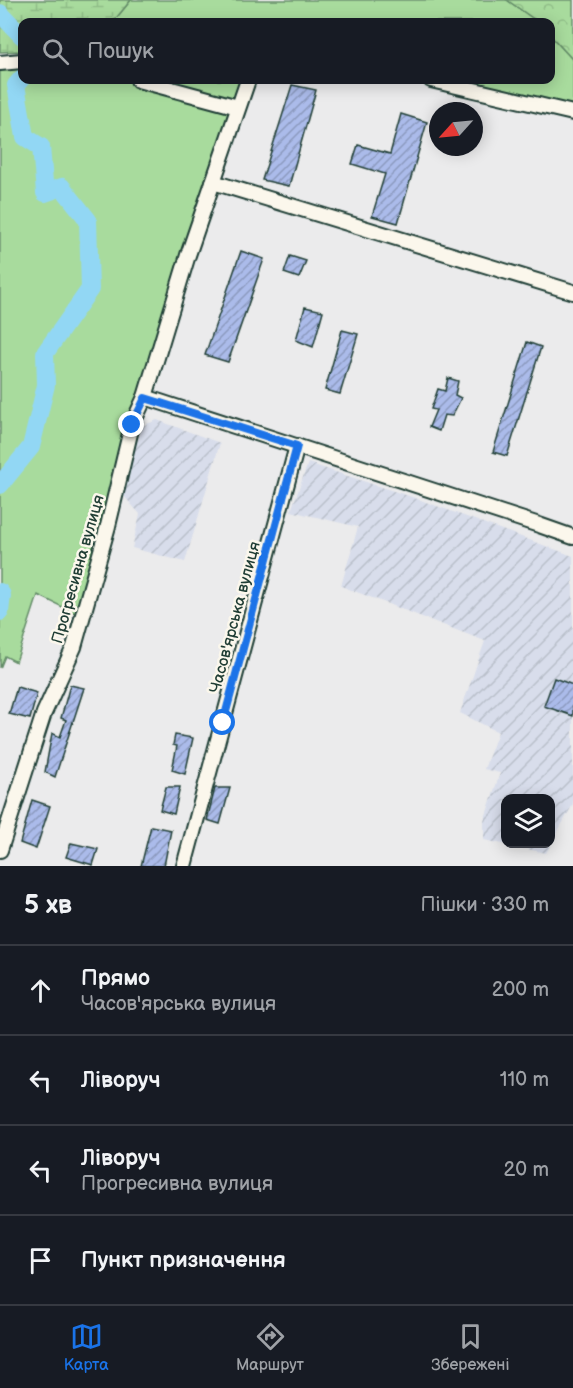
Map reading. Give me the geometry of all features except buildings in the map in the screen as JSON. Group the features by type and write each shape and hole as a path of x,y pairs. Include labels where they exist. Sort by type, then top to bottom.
{"street":[{"path":"0,63 18,61"},
{"path":"153,84 238,107"},
{"name":"Прогресивна вулиця","path":"0,850 44,713 74,646 108,526 132,425 145,398 188,255 247,84"},
{"path":"448,84 573,113"},
{"path":"213,182 573,292"},
{"path":"145,398 573,537"},
{"name":"Часов'ярська вулиця","path":"184,866 297,446"}],"shaded area":[{"path":"157,420 220,443 185,562 132,548 140,514 122,494 142,426"},
{"path":"308,463 415,498 573,556 573,804 555,837 555,794 501,794 501,844 484,840 484,821 500,773 484,769 498,732 460,713 485,641 341,586 358,527 291,511"},
{"path":"522,848 549,848 546,853"}],"green space":[{"path":"0,0 131,0 116,18 18,18 18,51 0,52"},
{"path":"131,0 507,0 532,18 116,18"},
{"path":"507,0 573,0 573,60 555,40 555,18 532,18"},
{"path":"555,40 573,60 573,111 450,84 555,84"},
{"path":"18,61 18,84 247,84 188,255 83,617 38,595 16,662 5,656 0,668 0,63"}],"waterway":[{"path":"0,13 18,32"},
{"path":"0,485 31,447 46,385 45,353 90,289 88,220 62,187 45,193 41,147 25,137 16,85 18,83"},
{"path":"0,592 2,595 0,612"}],"route":[{"path":"132,425 145,398 297,446 223,723"}]}
